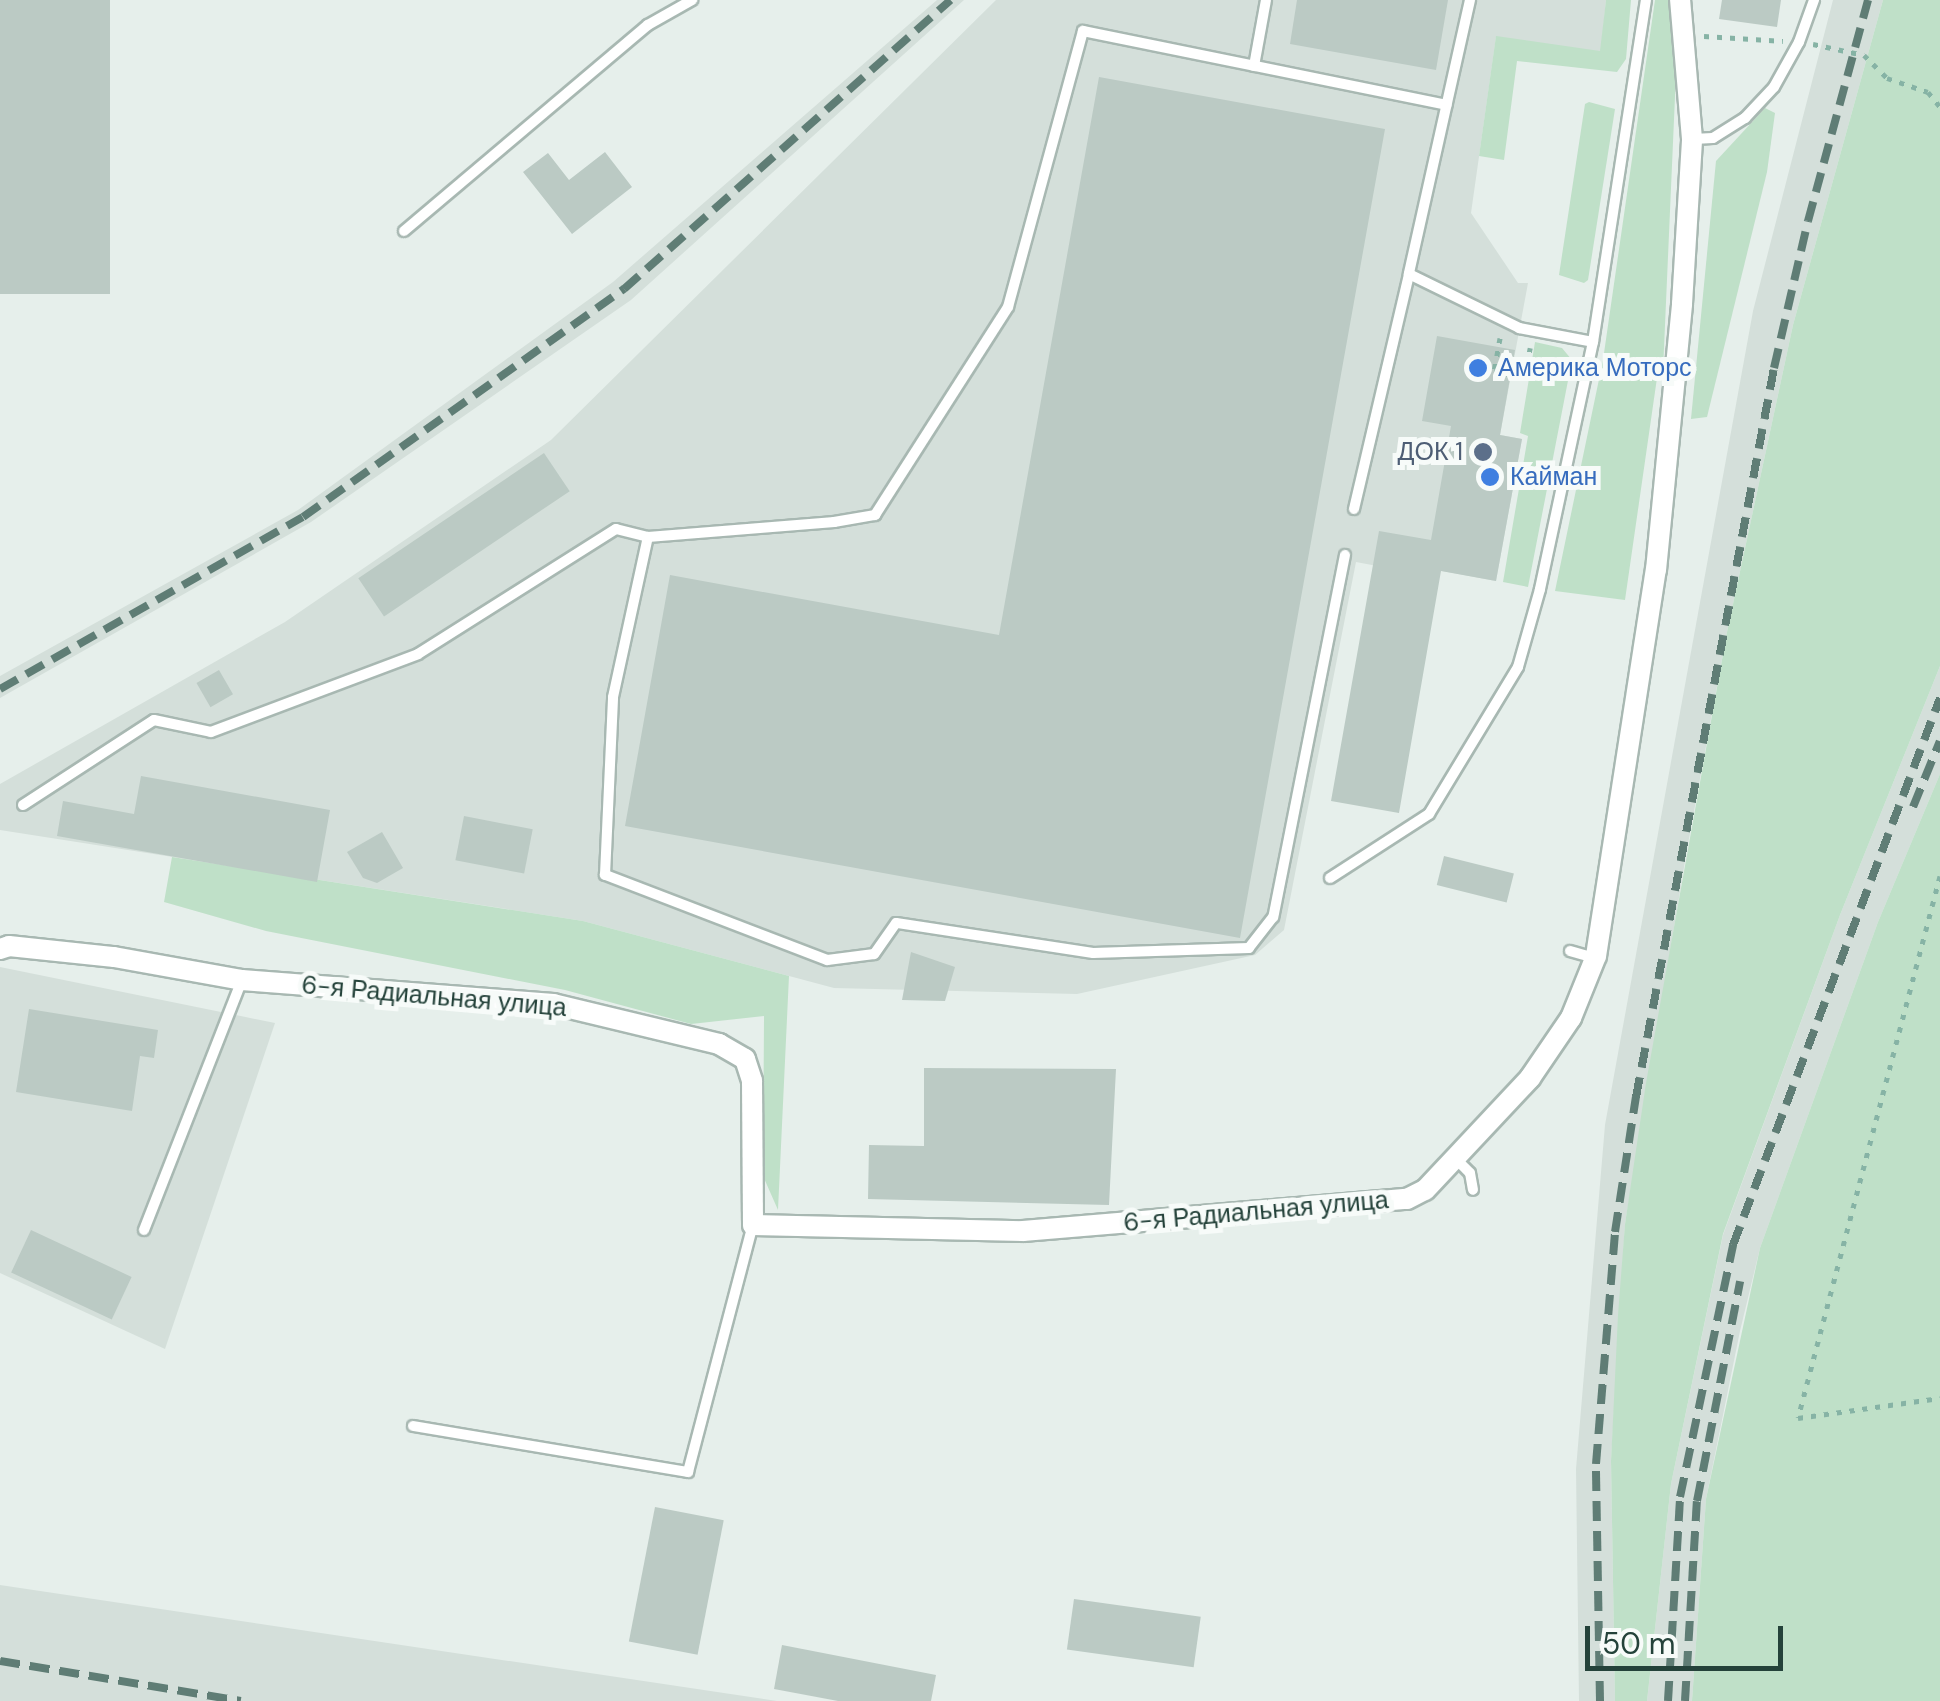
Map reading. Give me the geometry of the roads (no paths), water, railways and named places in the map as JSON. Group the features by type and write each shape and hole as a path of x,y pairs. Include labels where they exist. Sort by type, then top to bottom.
{"street":[{"name":"6-я Радиальная улица","path":"0,948 114,957 242,980 552,1004 719,1044 745,1060 752,1081 753,1225 1024,1231 1407,1199 1424,1190 1540,1063 1572,1018 1596,958 1619,831 1656,570 1682,304 1692,138 1680,0"}],"lane":[{"path":"404,231 648,25 692,0"},
{"path":"1254,66 1266,0"},
{"path":"1354,509 1470,0"},
{"path":"1330,878 1429,814 1518,667 1540,589 1593,342 1646,0"},
{"path":"1692,138 1713,138 1745,118 1774,87 1799,42 1814,0"},
{"path":"23,805 154,720 211,732 418,654 616,529 648,537 875,515 1008,308 1083,31 1447,105"},
{"path":"1409,274 1532,331 1593,342"},
{"path":"648,537 613,697 605,875 827,960 874,954 896,923 1093,953 1250,948 1273,916 1346,555"},
{"path":"1570,950 1596,958"},
{"path":"144,1230 242,980"},
{"path":"1455,1158 1470,1173 1473,1190"},
{"path":"412,1426 688,1472 753,1225"}],"railway":[{"path":"0,689 303,517 624,289 951,0"},
{"path":"1600,1701 1596,1464 1615,1232 1636,1097 1774,368 1808,221 1868,0"},
{"path":"1668,1701 1680,1497 1733,1245 1940,698"},
{"path":"1913,807 1940,741"},
{"path":"1685,1701 1697,1501 1740,1281"},
{"path":"0,1661 241,1701"}],"place":[{"name":"Америка Моторс","path":"1478,368"},
{"name":"ДОК 1","path":"1483,452"},
{"name":"Кайман","path":"1490,477"}]}
